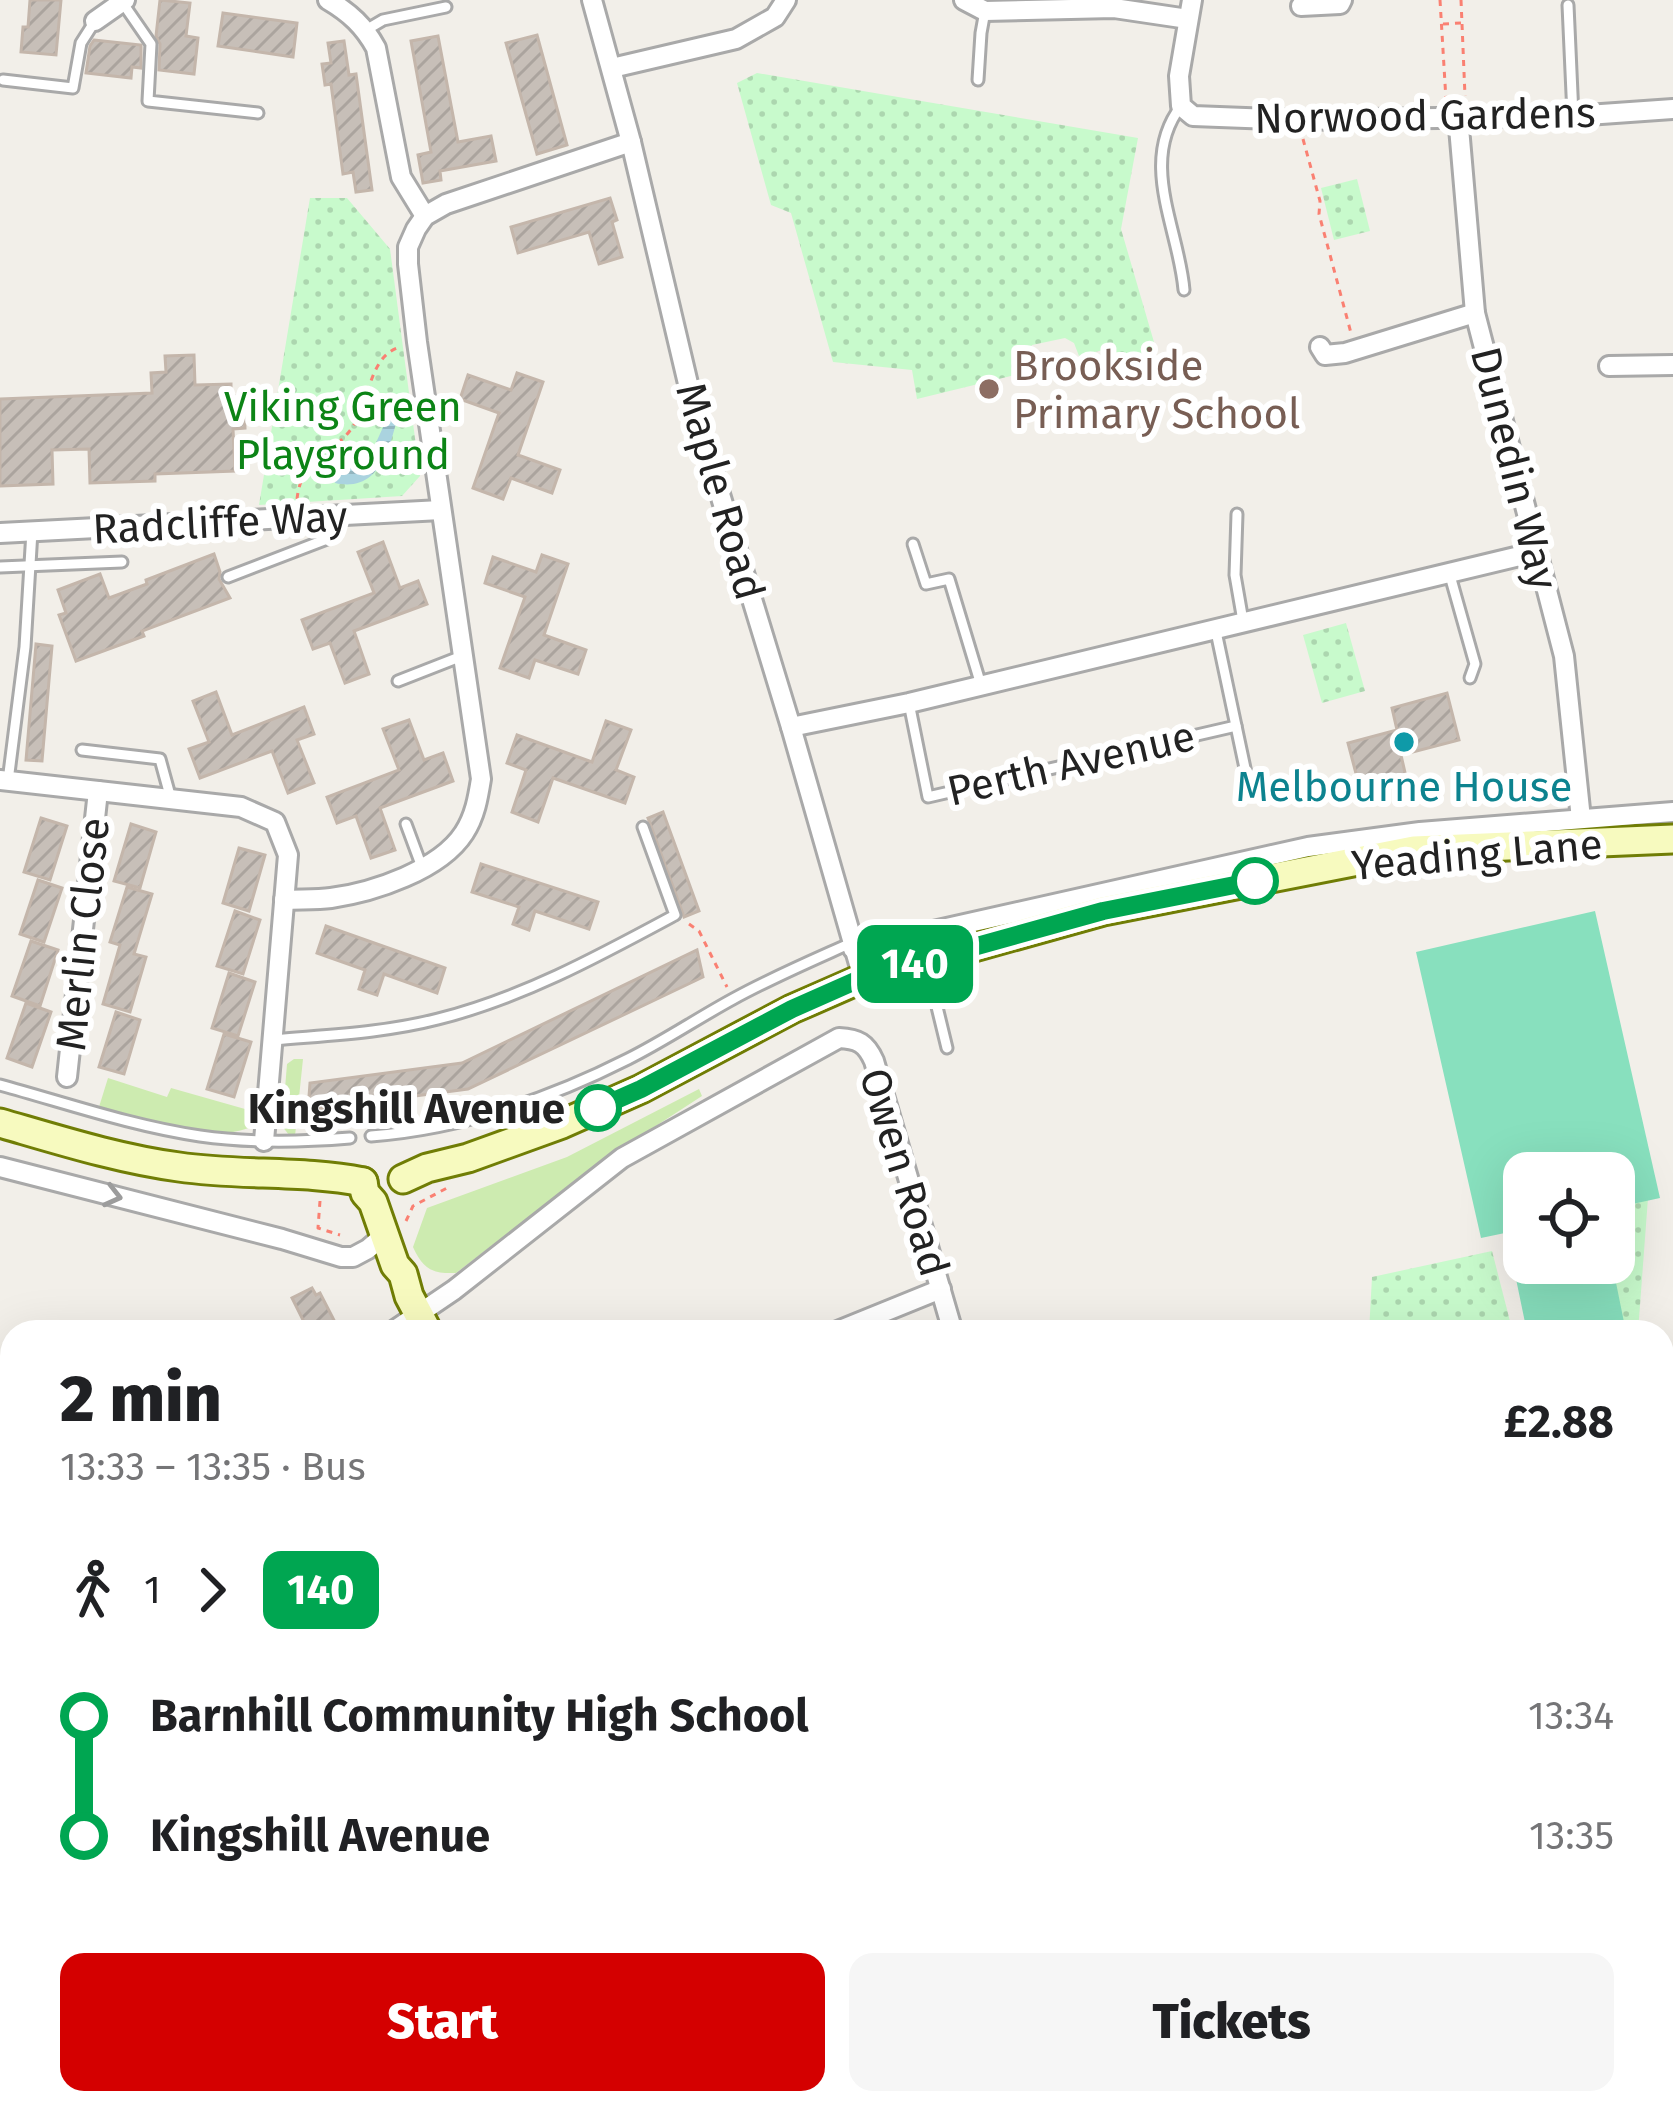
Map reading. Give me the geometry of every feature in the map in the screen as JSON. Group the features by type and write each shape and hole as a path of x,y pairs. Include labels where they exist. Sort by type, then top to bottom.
{"street":[{"path":"328,0 353,16 376,48 400,177 425,216"},
{"name":"Maple Road","path":"592,0 694,409 862,978"},
{"path":"612,68 736,39 775,17 786,0"},
{"path":"964,0 985,11 1190,10 1179,76 1181,106"},
{"path":"1301,6 1340,4 1342,0"},
{"path":"95,21 118,2"},
{"name":"Norwood Gardens","path":"1181,106 1193,116 1298,120 1573,116 1673,109"},
{"name":"Dunedin Way","path":"1457,116 1475,313 1564,656 1581,819"},
{"path":"284,900 332,898 423,870 447,854 476,808 481,779 417,341 408,247 425,216 446,204 631,142"},
{"path":"1320,346 1325,356 1355,350 1475,313"},
{"path":"1609,366 1673,365"},
{"name":"Radcliffe Way","path":"0,532 441,510"},
{"path":"791,727 909,703 1536,552"},
{"path":"4,781 241,807 275,822 288,855 264,1141"},
{"name":"Merlin Close","path":"67,1077 98,791"},
{"path":"852,946 1365,837 1673,812"},
{"name":"Yeading Lane","path":"0,1123 178,1167 322,1174 383,1191 427,1168 562,1124 641,1089 792,1009 862,978 1142,903 1414,850 1673,838"},
{"name":"Owen Road","path":"426,1320 454,1291 622,1158 839,1038 867,1046 949,1320"},
{"path":"0,1167 340,1257 355,1256 394,1232"},
{"path":"383,1191 405,1264 403,1274"},
{"path":"383,1191 394,1232 395,1265 422,1320"},
{"path":"864,1320 940,1289"}],"lane":[{"path":"118,2 152,44 148,101 258,113"},
{"path":"1568,5 1573,116"},
{"path":"366,30 383,20 446,7"},
{"path":"978,80 985,11"},
{"path":"3,80 73,88 81,43 95,21"},
{"path":"1181,106 1165,136 1161,169 1184,290"},
{"path":"1238,514 1234,562 1244,621"},
{"path":"228,577 327,538 337,516"},
{"path":"4,781 26,647 32,531"},
{"path":"914,544 926,584 949,579 981,686"},
{"path":"0,567 122,562"},
{"path":"1449,572 1475,664 1471,678"},
{"name":"Perth Avenue","path":"1215,627 1249,787"},
{"path":"398,681 462,656"},
{"name":"Perth Avenue","path":"909,703 928,797 1236,726"},
{"path":"82,750 160,759 171,799"},
{"path":"406,824 423,870"},
{"path":"273,1040 387,1030 494,1003 585,963 675,915 643,827"},
{"path":"371,1136 495,1113 560,1089 628,1059 786,971 852,946"},
{"path":"926,961 947,1048"},
{"path":"0,1085 154,1128 206,1137 350,1138"},
{"path":"495,1113 505,1145"}],"path":[{"path":"1440,0 1457,116"},
{"path":"1457,116 1461,0"},
{"path":"1441,24 1462,23"},
{"path":"1298,120 1355,350"},
{"path":"299,518 297,493 305,471 354,428 388,351 417,341"},
{"path":"675,915 699,931 733,999"},
{"path":"394,1232 413,1206 437,1193"},
{"path":"321,1196 318,1228 339,1233 355,1256"}],"green space":[{"path":"757,73 1138,138 1121,229 1156,349 1109,366 1103,350 1079,356 1074,343 1065,338 1032,345 1025,355 1027,372 917,399 912,370 833,362 791,213 771,205 737,83"},
{"path":"1357,179 1370,231 1334,240 1321,188"},
{"name":"Viking Green Playground","path":"310,198 347,198 390,249 420,476 402,496 259,505"},
{"path":"1346,623 1365,691 1322,703 1303,635"},
{"path":"1595,911 1660,1198 1635,1203 1635,1152 1503,1152 1503,1233 1481,1238 1416,952"},
{"path":"303,1059 295,1136 282,1126 287,1064"},
{"path":"108,1078 167,1097 171,1088 252,1111 250,1127 197,1131 99,1107"},
{"path":"699,1089 702,1096 605,1159 456,1273 429,1269 413,1247 427,1208 567,1157"},
{"path":"1648,1198 1639,1320 1564,1320 1610,1312 1607,1284 1635,1284 1635,1202"},
{"path":"1492,1251 1510,1320 1370,1320 1372,1277"},
{"path":"1517,1284 1616,1284 1624,1320 1525,1320"}],"water":[{"path":"395,401 401,405 375,472 351,484 335,483 337,472 374,447"}],"building":[{"path":"30,0 61,0 56,55 21,52"},
{"path":"160,0 190,3 186,36 198,38 194,74 159,70"},
{"path":"223,13 297,23 293,57 218,46"},
{"path":"537,35 567,145 537,154 506,43"},
{"path":"438,36 458,142 491,136 496,161 440,171 441,180 423,183 418,155 431,152 411,41"},
{"path":"94,40 141,45 141,68 132,67 131,78 86,73"},
{"path":"344,41 349,75 356,74 372,190 356,192 353,172 343,174 331,84 325,85 322,64 331,63 328,43"},
{"path":"610,198 622,257 599,264 589,232 518,253 511,227"},
{"path":"194,355 195,385 231,384 231,396 244,396 245,428 233,429 235,471 155,474 155,481 90,483 89,449 52,450 53,484 0,486 0,399 152,393 151,373 166,372 165,356"},
{"path":"517,373 543,382 518,455 560,470 552,493 511,478 503,499 473,488 499,413 460,399 468,375 511,390"},
{"path":"383,542 400,588 418,581 427,604 354,631 369,674 345,683 330,643 313,649 302,620 374,593 358,552"},
{"path":"214,554 219,579 230,598 76,661 59,615 66,613 58,590 100,574 109,598"},
{"path":"542,555 568,564 544,635 586,650 578,674 535,660 529,678 500,668 525,597 485,583 493,557 536,572"},
{"path":"36,644 52,646 42,761 26,760"},
{"path":"216,692 232,735 304,707 314,734 297,740 314,783 288,793 272,751 200,778 189,749 209,742 193,701"},
{"name":"Melbourne House","path":"1447,693 1459,740 1401,755 1406,777 1360,789 1348,743 1397,730 1392,708"},
{"path":"409,720 424,760 443,753 453,781 380,808 395,850 371,858 356,816 337,823 327,797 399,770 383,729"},
{"path":"606,721 631,730 616,770 634,777 625,803 553,778 538,822 512,812 526,770 507,763 517,735 592,762"},
{"path":"663,812 699,911 684,917 648,818"},
{"path":"41,818 67,826 50,880 24,872"},
{"path":"131,824 156,832 140,888 114,881"},
{"path":"239,848 265,855 249,911 223,903"},
{"path":"481,864 598,902 589,929 535,911 529,930 513,924 519,907 472,892"},
{"path":"38,880 62,888 44,942 20,934"},
{"path":"127,887 152,894 134,954 146,957 130,1012 103,1004 120,945 110,942"},
{"path":"235,911 260,920 243,974 217,966"},
{"path":"326,926 445,968 437,993 384,974 377,995 359,989 365,970 317,953"},
{"path":"31,941 58,950 40,1006 12,996"},
{"path":"697,950 703,977 468,1089 308,1110 310,1083 462,1063"},
{"path":"229,973 255,982 238,1036 212,1028"},
{"path":"26,1003 51,1012 32,1067 7,1058"},
{"path":"116,1012 140,1020 124,1074 99,1067"},
{"path":"224,1034 251,1042 234,1097 207,1089"},
{"path":"312,1288 316,1295 320,1293 334,1320 303,1320 292,1298"}],"bus line":[{"name":"140","path":"598,1108 862,978 1103,911 1255,881"}],"place":[{"name":"Brookside Primary School","path":"989,389"},
{"name":"Melbourne House","path":"1404,742"},
{"name":"Kingshill Avenue","path":"598,1108"}]}
